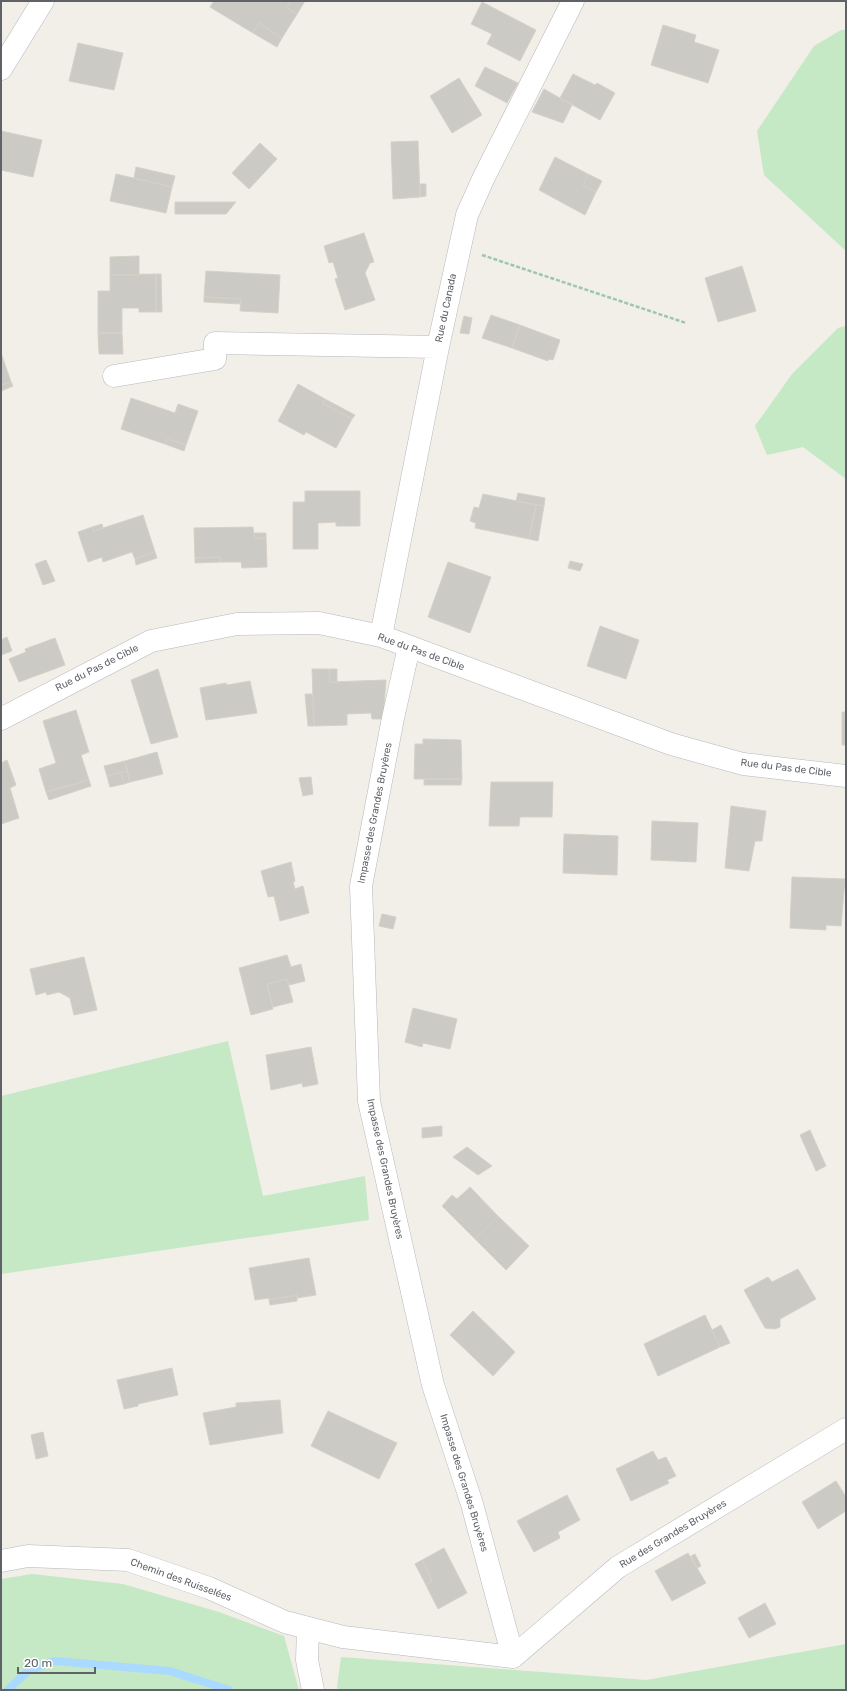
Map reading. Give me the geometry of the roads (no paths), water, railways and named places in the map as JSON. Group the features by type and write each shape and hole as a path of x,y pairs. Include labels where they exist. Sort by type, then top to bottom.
{"street":[{"path":"1,69 43,1"},
{"name":"Rue du Canada","path":"381,636 438,347 467,215 484,177 573,1"},
{"path":"114,376 215,359 215,343 438,347"},
{"name":"Rue du Pas de Cible","path":"1,719 151,641 237,624 319,624 381,636 409,648 671,744 743,764 846,776"},
{"name":"Impasse des Grandes Bruyères","path":"409,648 393,718 361,886 369,1101 433,1385 472,1504 514,1657"},
{"name":"Rue des Grandes Bruyères","path":"514,1657 618,1567 846,1429"},
{"name":"Chemin des Ruisselées","path":"1,1561 28,1556 128,1560 209,1588 285,1622 343,1637 514,1657"},
{"path":"308,1628 308,1660 313,1690"}],"waterway":[{"path":"8,1690 28,1671 54,1661 170,1671 229,1690"}]}
